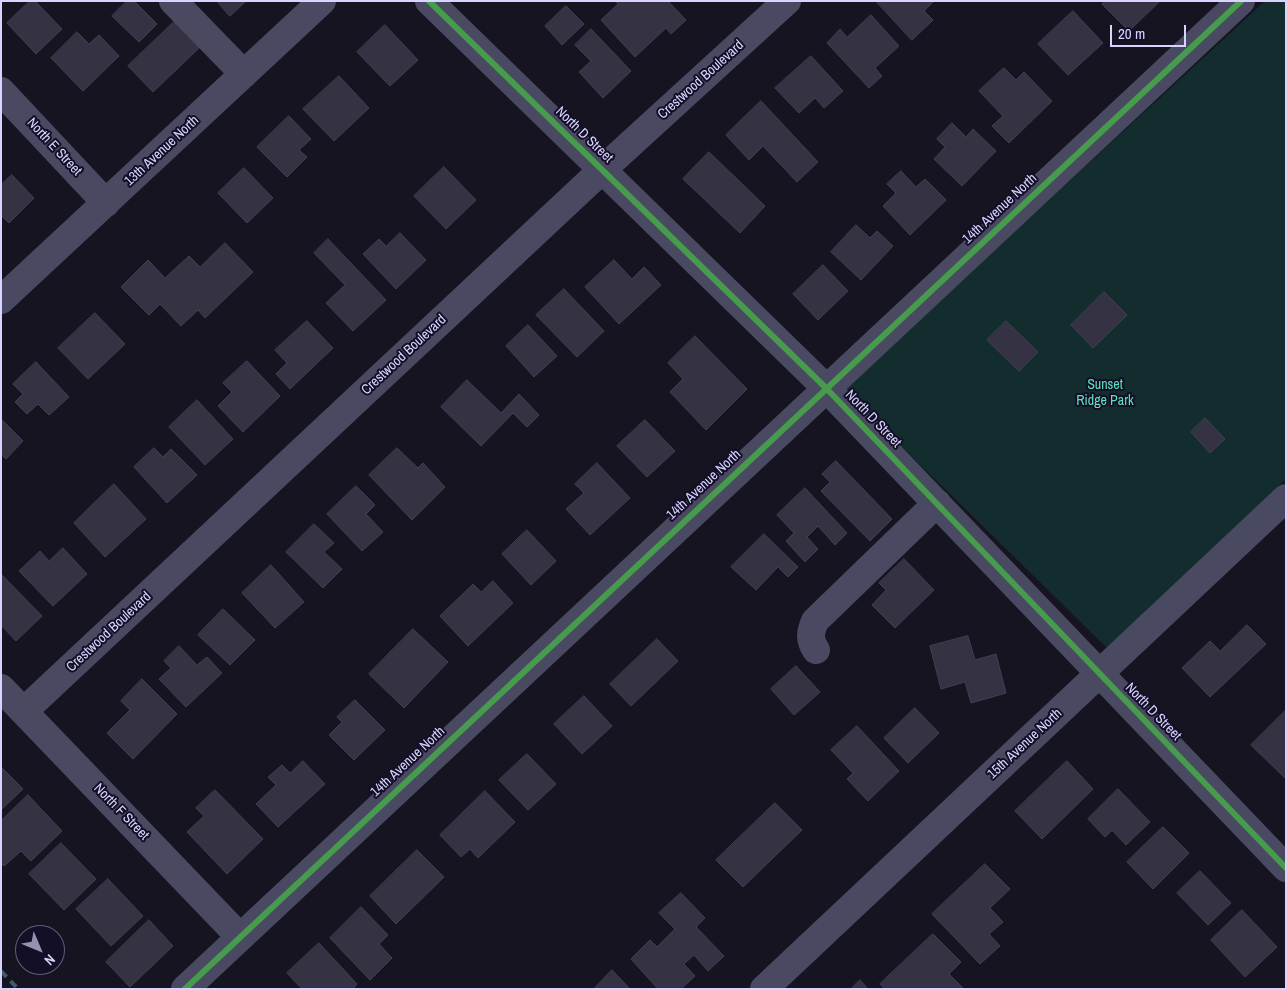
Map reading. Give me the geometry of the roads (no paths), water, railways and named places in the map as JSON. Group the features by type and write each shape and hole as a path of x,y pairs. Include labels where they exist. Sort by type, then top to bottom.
{"street":[{"path":"173,1 244,74"},
{"name":"13th Avenue North","path":"1,300 322,1"},
{"name":"North D Street","path":"429,1 826,388 1286,868"},
{"name":"Crestwood Boulevard","path":"24,712 602,170 787,1"},
{"name":"14th Avenue North","path":"185,989 1241,1"},
{"name":"North E Street","path":"1,91 106,203"},
{"name":"15th Avenue North","path":"764,989 1286,498"},
{"path":"816,650 810,642 810,633 815,621 938,503"},
{"name":"North F Street","path":"1,688 240,936"}],"railway":[{"path":"1,971 18,989"}],"park label":[{"name":"Sunset Ridge Park","path":"1105,394"}]}
